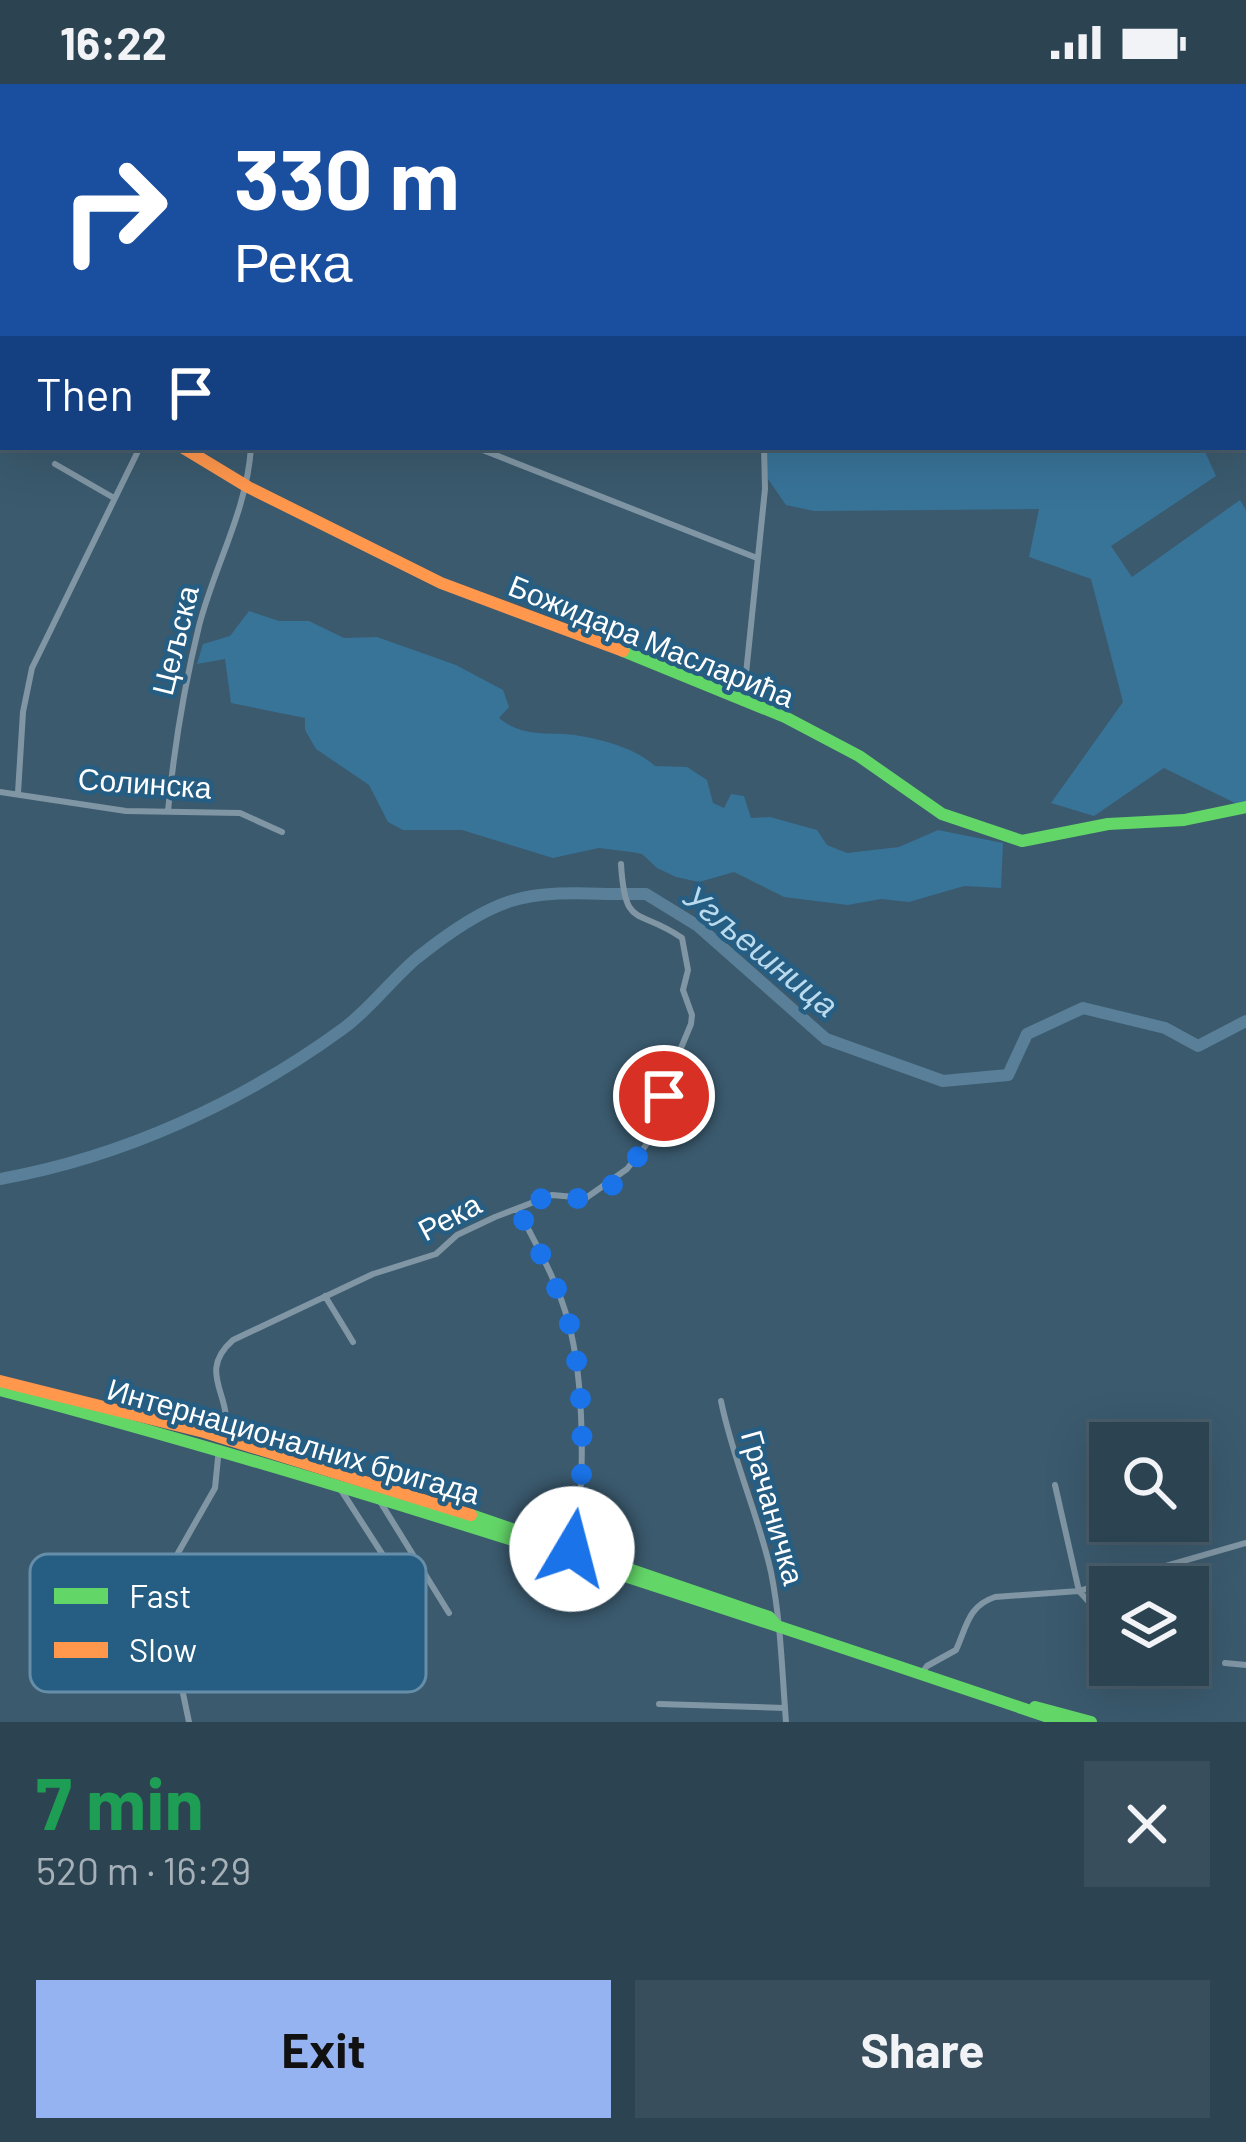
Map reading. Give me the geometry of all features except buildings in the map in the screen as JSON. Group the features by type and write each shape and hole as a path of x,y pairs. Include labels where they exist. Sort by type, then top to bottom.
{"main road":[{"name":"Божидара Масларића","path":"187,450 248,488 441,583 691,676 743,703 785,717 859,756 942,814 1022,841 1108,824 1184,820 1246,807"},
{"name":"Интернационалних бригада","path":"0,1381 572,1549 769,1617 777,1624"},
{"name":"Интернационалних бригада","path":"0,1390 220,1443 1063,1722"},
{"name":"Интернационалних бригада","path":"1018,1705 1091,1722"}],"street":[{"path":"18,794 23,712 32,668 138,450"},
{"name":"Цељска","path":"168,811 175,737 199,629 248,488 251,450"},
{"path":"484,450 757,558"},
{"path":"743,703 765,489 764,450"},
{"path":"55,464 114,498"},
{"name":"Солинска","path":"0,792 100,808 240,813 282,832"},
{"name":"Река","path":"220,1443 227,1422 216,1360 242,1334 387,1268 436,1254 457,1235 552,1195 586,1198 627,1169 650,1140 692,1024 682,990 688,970 682,938 629,910 621,864"},
{"path":"518,1209 562,1301 574,1353 579,1390 579,1510 572,1549"},
{"path":"325,1296 352,1342"},
{"name":"Грачаничка","path":"721,1401 730,1447 770,1569 786,1722"},
{"path":"178,1554 215,1488 220,1443"},
{"path":"1055,1485 1079,1592 1089,1602"},
{"path":"340,1486 383,1554"},
{"path":"380,1499 413,1554"},
{"path":"921,1674 926,1666 956,1650 970,1613 982,1601 1079,1592 1246,1543"},
{"path":"426,1575 449,1613"},
{"path":"1225,1664 1246,1665"},
{"path":"183,1692 189,1722"},
{"path":"659,1704 785,1708"}],"shaded area":[{"path":"766,450 1204,450 1216,476 1111,546 1132,577 1240,500 1246,510 1246,804 1241,806 1164,768 1094,816 1051,803 1123,702 1091,579 1029,557 1039,509 814,511 786,505 766,476"},
{"path":"249,611 279,621 309,621 344,638 377,637 456,665 503,690 509,707 499,718 514,728 600,740 636,753 655,766 687,767 707,780 713,803 724,808 731,794 744,796 751,818 770,817 817,830 827,845 847,853 899,847 938,830 1003,843 1001,888 964,886 909,902 881,899 848,905 784,897 734,872 699,882 676,877 631,852 599,848 553,858 462,830 403,830 388,822 369,785 316,749 305,730 305,718 231,703 225,659 197,664 203,644 230,636"}],"waterway":[{"name":"Угљешница","path":"0,1179 136,1141 265,1080 344,1028 438,942 499,905 552,894 622,894"},
{"name":"Угљешница","path":"625,894 646,894 698,926 826,1039 943,1081 1008,1075 1027,1034 1083,1008 1165,1028 1198,1046 1246,1021"}],"traffic: fast":[{"path":"623,651 785,717 859,756 942,814 1022,841 1108,824 1184,820 1246,807"},
{"path":"0,1390 402,1505 1063,1722"},
{"path":"471,1515 769,1617 775,1624"},
{"path":"1035,1707 1091,1722"}],"traffic: slow":[{"path":"187,450 248,487 441,583 623,651"},
{"path":"0,1381 204,1432 471,1515"}],"route":[{"path":"572,1549 579,1510 579,1390 570,1325 518,1209 552,1195 586,1198 607,1186 650,1140 664,1096"}]}
